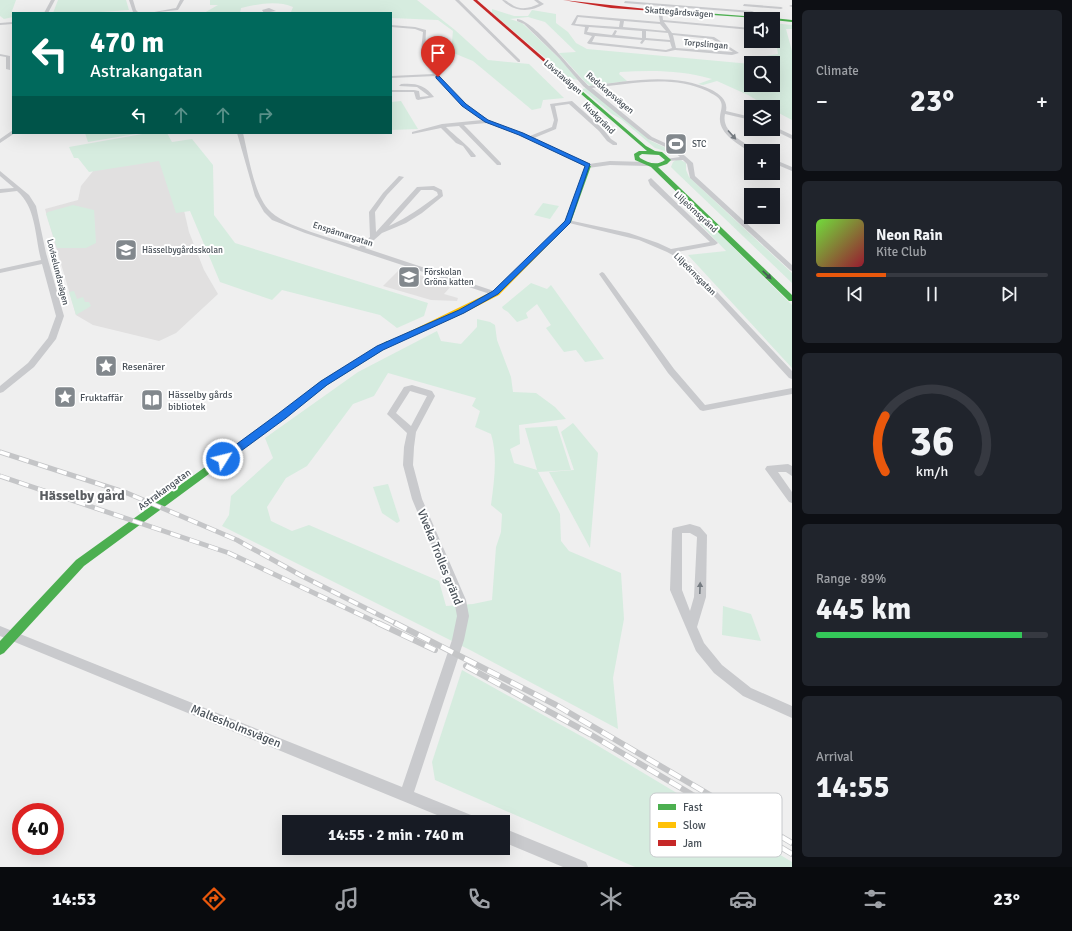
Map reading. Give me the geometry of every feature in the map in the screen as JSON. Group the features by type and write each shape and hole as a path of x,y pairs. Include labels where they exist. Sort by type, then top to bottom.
{"street":[{"path":"47,12 53,0"},
{"path":"131,0 136,12"},
{"path":"158,12 177,9 182,0"},
{"path":"457,0 520,61"},
{"name":"Lövstavägen","path":"468,0 594,109 635,148 638,161 650,165 792,299"},
{"name":"Lövstavägen","path":"475,0 644,147 665,160"},
{"path":"504,0 509,6 515,9 525,10 542,4 536,0"},
{"name":"Skattegårdsvägen","path":"565,0 624,4 660,11 744,17"},
{"path":"661,0 668,1 670,5"},
{"path":"624,4 670,5 752,12"},
{"path":"740,5 781,8"},
{"path":"735,6 737,10"},
{"path":"582,16 585,10"},
{"path":"594,35 589,43 666,51 675,49 672,47 670,34 662,22 660,11"},
{"path":"609,18 612,12"},
{"path":"636,21 638,14"},
{"path":"670,34 644,30 573,25 577,16 582,16 744,28"},
{"path":"600,26 603,18"},
{"name":"Redskapsvägen","path":"518,20 525,23 589,88 650,138 670,147 682,156"},
{"path":"613,36 622,20"},
{"path":"780,20 792,21"},
{"path":"0,24 12,23"},
{"path":"392,26 415,28 425,31 423,56 436,75 457,98 471,111 486,121 530,138 588,166 610,163 637,155"},
{"path":"587,26 585,33 594,35 672,41"},
{"path":"640,48 644,39 644,30"},
{"name":"Torpslingan","path":"670,34 713,38 737,52 732,54 675,49"},
{"path":"619,46 621,37"},
{"path":"0,55 8,56 8,70"},
{"path":"392,78 436,75"},
{"path":"589,88 654,80 681,82 697,86 715,94 724,103 722,119 725,127 744,145"},
{"path":"392,91 414,91 417,92 418,99 432,97 423,86 398,85"},
{"name":"Kuskgränd","path":"530,138 554,128 556,120 552,105 570,102 615,144"},
{"path":"724,112 744,117"},
{"path":"414,133 442,126 486,121"},
{"path":"460,124 499,164"},
{"path":"442,126 458,142 465,145 473,156"},
{"path":"780,132 792,138"},
{"path":"0,141 12,133"},
{"name":"Enspännargatan","path":"240,134 249,171 259,200 266,211 279,221 300,230 496,293"},
{"path":"465,145 477,142"},
{"name":"Lövstavägen","path":"637,155 653,152"},
{"path":"610,163 650,165 682,156 691,165 690,173 692,177 792,269"},
{"path":"665,160 669,170 792,287"},
{"path":"780,164 792,169"},
{"name":"Astrakangatan","path":"0,649 80,563 282,416 324,383 395,340 461,311 496,293 568,222 588,166"},
{"name":"Loviselundsvägen","path":"0,390 31,365 52,339 60,316 45,260 33,206 27,196 1,174"},
{"path":"373,238 372,212 385,194 401,177"},
{"name":"Liljeörnsgränd","path":"651,180 652,184 715,243 672,251"},
{"path":"360,249 380,232 419,188 434,188 440,192 441,195 420,212 404,222 380,232"},
{"path":"0,191 17,189"},
{"name":"Liljeörnsgatan","path":"568,222 639,238 662,245 672,251 682,258 792,376"},
{"path":"0,271 45,260"},
{"path":"602,274 671,371 703,408 792,391"},
{"name":"Viveka Trolles gränd","path":"406,795 458,640 463,616 460,600 417,499 408,465 412,432 431,396 429,393 412,388 407,389 391,414 412,432"},
{"path":"792,472 788,468 770,469 792,498"},
{"path":"692,626 700,597 702,535 697,530 686,528 677,530 676,590 700,647 718,669 747,692 792,712"},
{"name":"Maltesholmsvägen","path":"0,631 454,815"},
{"path":"510,838 581,867"}],"shaded area":[{"name":"Hässelbygårdsskolan","path":"168,157 180,193 189,232 204,270 218,294 176,333 159,341 93,325 76,315 45,209 78,200 81,186 94,170"},
{"name":"Förskolan Gröna katten","path":"400,269 452,285 444,294 458,298 457,301 431,300 383,286"}],"green space":[{"path":"0,0 16,0 12,11 12,17 4,19 0,16"},
{"path":"58,0 126,0 129,10 101,12 53,12"},
{"path":"210,0 417,0 455,30 488,60 529,64 564,98 543,100 541,108 532,110 473,61 451,52 453,31 438,20 392,18 392,12 291,12 293,7 274,3 241,8 240,12 206,12 218,5 210,5"},
{"path":"492,9 514,16 528,16 532,10 556,14 556,23 568,32 576,43 587,49 744,63 744,92 780,92 780,56 765,56 778,54 777,48 780,48 780,24 792,25 792,29 786,29 792,51 792,120 780,114 780,100 756,100 717,81 703,85 698,84 712,79 678,72 620,72 619,74 627,81 590,86 559,53 576,52 545,22 528,17 510,19 522,23 562,61 578,80 569,78 492,13"},
{"path":"587,88 651,141 673,151 671,153 655,148 582,89"},
{"path":"401,101 418,129 392,130 392,102"},
{"path":"85,134 135,134 88,142"},
{"path":"142,134 168,134 172,142 192,139 213,165 214,215 235,243 428,303 424,316 397,328 380,315 282,290 272,300 220,282 190,211 176,213 159,161 89,172 78,158 74,158 69,147"},
{"path":"676,160 681,160 686,163 686,170 689,177 792,273 792,283 671,167 673,162"},
{"path":"543,203 559,206 550,219 534,215"},
{"path":"73,205 94,210 96,243 86,248 57,248 46,214 48,212"},
{"path":"682,205 686,205 696,211 792,305 792,368 688,255 726,251"},
{"path":"531,283 547,289 551,285 604,359 585,362 576,350 564,352 546,328 551,325 537,304 526,313 528,318 517,322 508,312 503,309 502,307"},
{"path":"74,291 77,299 83,297 85,302 89,302 91,306 76,315 69,292"},
{"path":"477,319 490,322 495,325 497,340 511,377 513,392 536,393 555,407 566,419 519,425 520,444 510,449 514,463 537,470 525,428 557,426 571,470 538,472 560,514 561,541 569,551 621,573 624,619 613,678 618,729 472,651 222,526 229,515 231,496 273,458 265,438 358,372 437,331 441,341 461,344 477,327","holes":["388,373 476,398 472,406 480,411 475,427 491,434 493,443 495,469 491,505 502,514 501,532 496,547 492,600 473,604 446,606 439,581 309,525 292,531 271,521 267,507 286,478 307,466 353,404 374,396"]},
{"path":"573,423 598,453 590,548 549,472 574,470 561,432"},
{"path":"388,484 400,521 397,523 382,513 373,487"},
{"path":"723,606 751,614 761,641 722,635"},
{"path":"462,670 590,741 677,793 650,793 650,857 782,856 792,862 792,867 635,867 435,780 432,762"}],"railway":[{"path":"0,452 127,493 237,540 302,576 397,624"},
{"path":"0,476 229,553 380,624"},
{"path":"378,623 435,650"},
{"path":"395,623 556,705 706,793"},
{"path":"466,666 590,734 689,793"},
{"path":"782,837 792,843"},
{"path":"782,848 792,854"}],"traffic: fast":[{"path":"654,10 744,17"},
{"path":"780,20 792,21"},
{"path":"545,61 644,147 653,152"},
{"path":"641,152 660,153 668,160 665,163 657,165 645,163 637,159 636,155 641,152"},
{"path":"653,165 792,299"},
{"path":"552,238 568,222 588,166"},
{"path":"0,649 80,563 282,416 324,383 390,343"}],"traffic: slow":[{"path":"390,343 461,311 496,293 552,238"}],"traffic: jam":[{"path":"475,0 545,61"},
{"path":"565,0 611,7 654,10"}],"place":[{"name":"STC","path":"676,144"},
{"name":"Hässelbygårdsskolan","path":"126,250"},
{"name":"Förskolan Gröna katten","path":"409,277"},
{"name":"Resenärer","path":"106,366"},
{"name":"Fruktaffär","path":"65,397"},
{"name":"Hässelby gårds bibliotek","path":"152,400"}],"district":[{"name":"Hässelby gård","path":"82,495"}],"route":[{"path":"223,459 324,383 380,348 461,311 496,293 568,222 588,166 521,134 486,121 464,105 438,77"}]}
